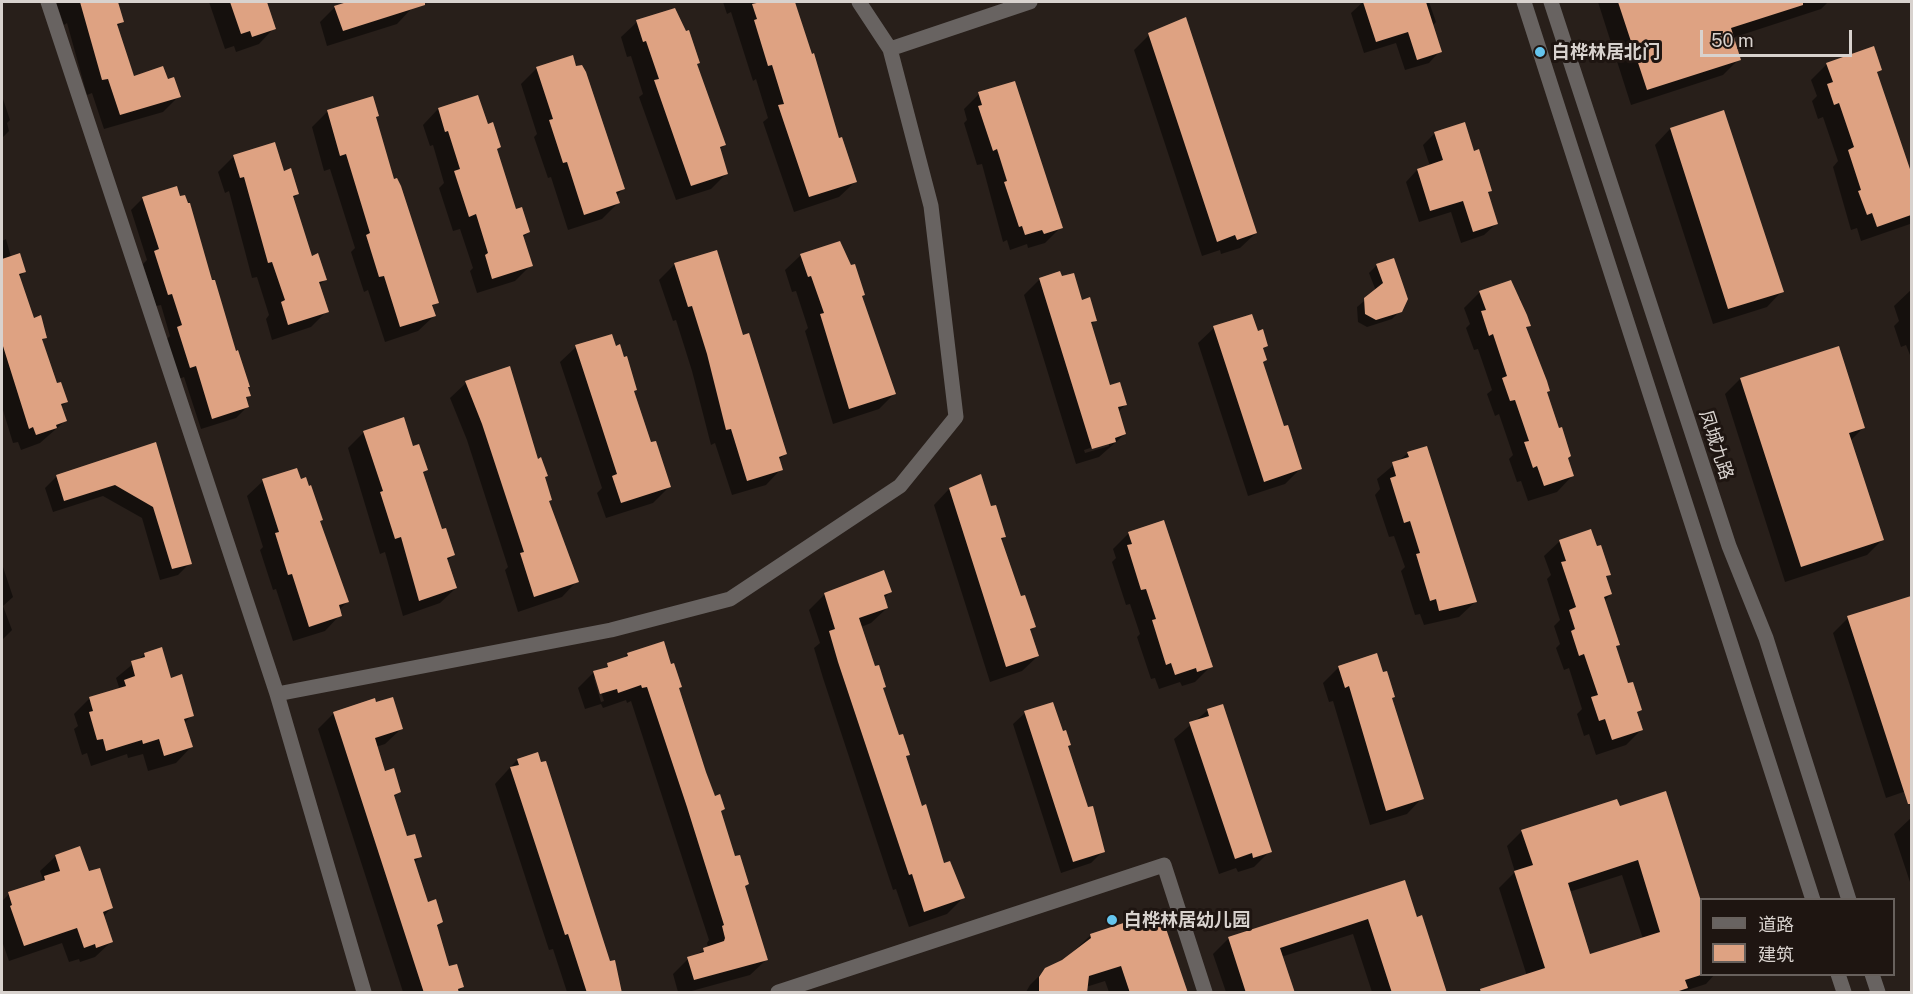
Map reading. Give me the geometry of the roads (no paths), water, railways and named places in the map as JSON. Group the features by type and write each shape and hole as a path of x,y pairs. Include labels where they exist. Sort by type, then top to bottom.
{"street":[{"path":"48,2 277,694 364,993"},
{"path":"277,694 611,630 730,599 900,486 956,417 931,206 890,49 859,2"},
{"path":"890,49 1030,2"},
{"path":"1524,2 1812,898"},
{"name":"凤城九路","path":"1551,2 1729,546 1766,638 1848,898"},
{"path":"778,993 1164,865 1205,993"},
{"path":"1838,976 1844,993"},
{"path":"1872,976 1878,993"}],"place":[{"name":"白桦林居北门","path":"1540,52"},
{"name":"白桦林居幼儿园","path":"1112,920"}]}
